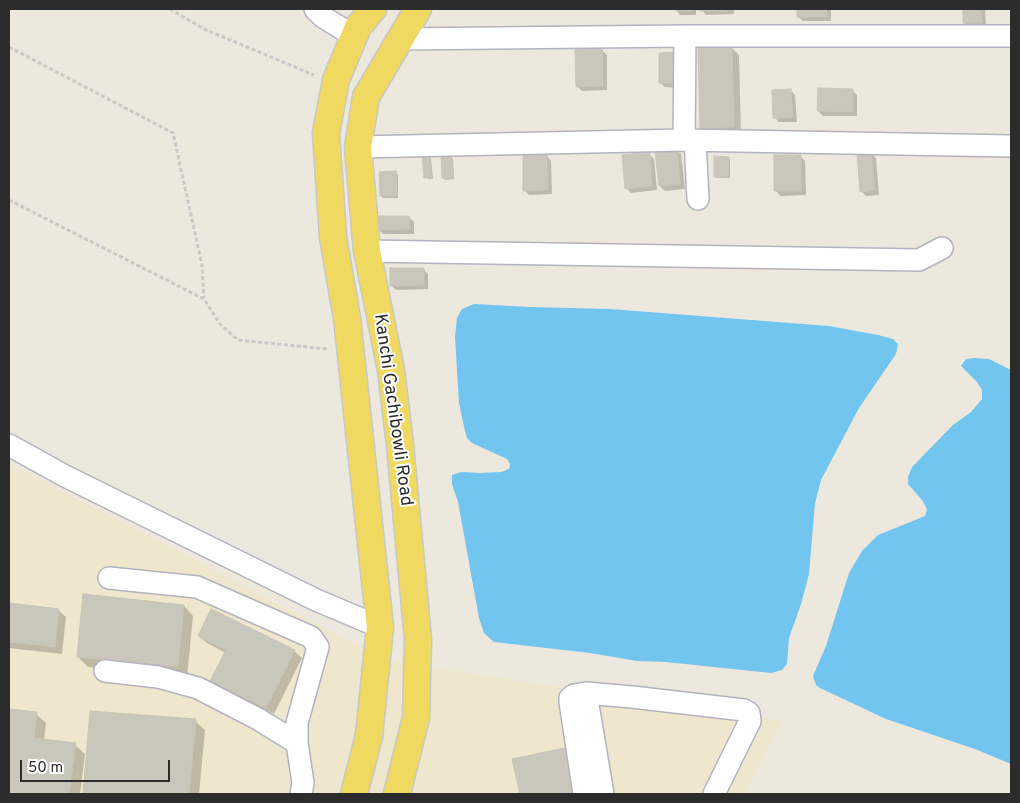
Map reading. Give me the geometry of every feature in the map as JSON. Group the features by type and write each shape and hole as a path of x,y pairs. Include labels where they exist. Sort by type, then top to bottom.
{"main road":[{"name":"Kanchi Gachibowli Road","path":"354,794 369,736 380,627 347,318 333,237 326,133 336,80 358,27 373,9"},
{"name":"Kanchi Gachibowli Road","path":"397,794 416,718 418,639 391,370 367,251 358,147 366,97 418,9"}],"street":[{"path":"314,9 323,17 354,36"},
{"path":"685,36 690,140 698,199"},
{"path":"400,39 685,36 1011,36"},
{"path":"358,147 690,140 1011,146"},
{"path":"367,251 919,260 942,248"},
{"path":"9,446 65,476 316,600 380,627"},
{"path":"109,578 197,588 311,638 318,647 297,723 297,743 303,783 301,794"},
{"path":"105,671 158,677 198,688 258,719 297,743"},
{"path":"586,693 603,794"},
{"path":"584,794 570,698 574,695 586,693 632,696 744,710 749,713 750,721 714,794"}],"path":[{"path":"170,9 204,29 314,76 336,80"},
{"path":"9,47 173,133 202,265 204,298 220,324 238,340 350,351"},
{"path":"9,200 204,298"}],"shaded area":[{"path":"9,463 388,661 783,721 744,794 9,794"}],"water":[{"path":"474,304 610,309 829,326 878,335 893,339 898,344 896,354 859,408 821,480 815,503 809,574 789,638 787,664 782,670 771,673 666,662 637,661 590,653 494,642 484,633 479,618 458,502 452,484 452,475 461,472 501,472 509,469 510,464 507,459 472,443 467,438 465,431 459,403 455,337 457,318 462,309"},
{"path":"966,359 989,359 1011,370 1011,764 975,749 886,719 820,688 816,685 813,676 826,646 849,573 862,551 878,535 925,516 927,509 908,484 908,477 912,467 953,425 971,412 982,399 982,390 977,382 961,366"}],"building":[{"path":"691,9 691,11 674,10"},
{"path":"699,9 730,9 730,10 700,11"},
{"path":"797,9 827,9 827,17 797,17"},
{"path":"963,9 981,9 982,23 963,23"},
{"path":"698,47 732,47 734,127 700,128"},
{"path":"575,49 602,49 603,86 576,87"},
{"path":"676,52 676,83 659,83 659,53"},
{"path":"818,88 853,89 853,112 817,111"},
{"path":"791,89 793,117 773,118 772,90"},
{"path":"677,148 680,184 659,186 655,151"},
{"path":"871,151 875,190 860,192 857,153"},
{"path":"650,152 652,186 625,189 622,155"},
{"path":"429,154 432,177 424,178 422,155"},
{"path":"451,155 453,178 442,178 441,156"},
{"path":"523,155 547,155 548,190 523,191"},
{"path":"774,155 801,155 801,191 774,191"},
{"path":"714,156 729,157 728,177 714,177"},
{"path":"396,171 397,196 380,196 379,172"},
{"path":"377,216 409,216 410,229 377,230"},
{"path":"390,268 424,268 424,285 390,286"},
{"path":"83,594 184,605 178,667 77,657"},
{"path":"9,603 59,609 55,647 9,642"},
{"path":"211,609 295,650 266,708 210,681 226,650 198,636"},
{"path":"9,709 37,712 34,738 76,743 69,794 9,794"},
{"path":"90,711 196,719 189,794 83,794"},
{"path":"574,746 581,794 520,794 512,759"}]}
